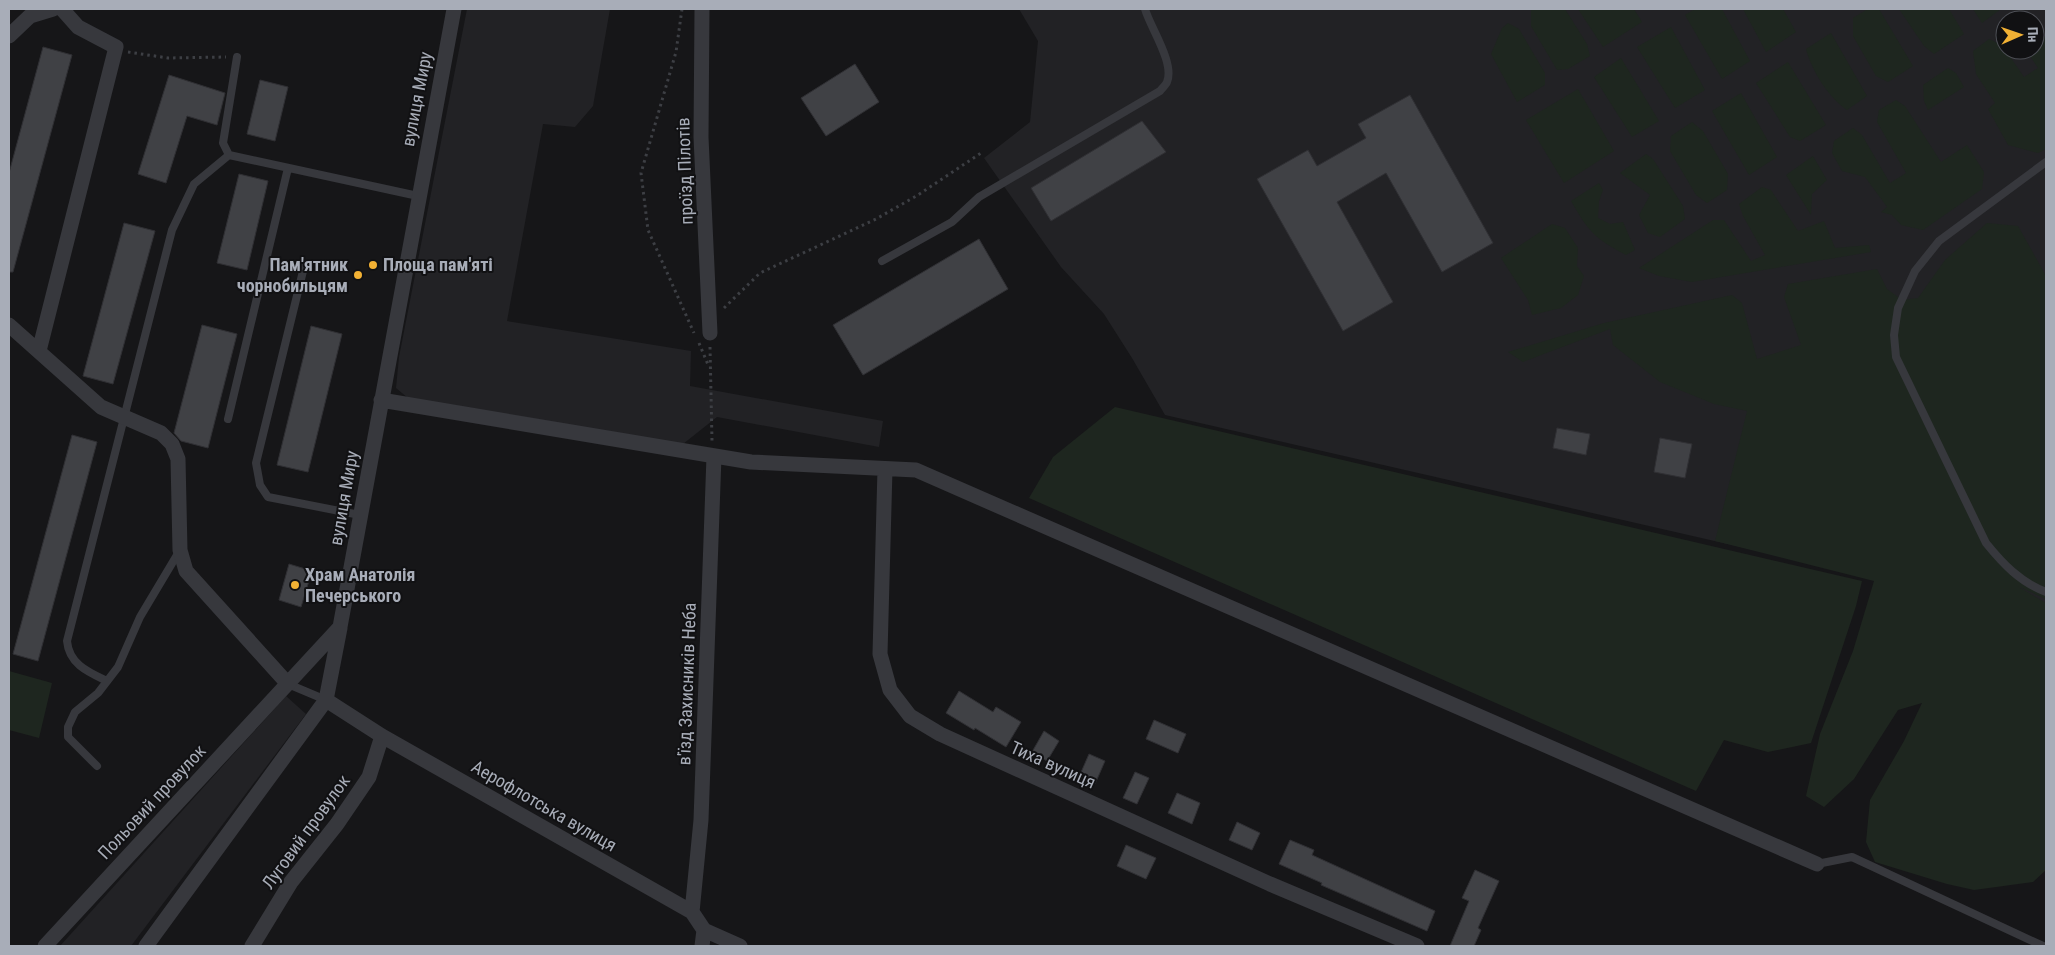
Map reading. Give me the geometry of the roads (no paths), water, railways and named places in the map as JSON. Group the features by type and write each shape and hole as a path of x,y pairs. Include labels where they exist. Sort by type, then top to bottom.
{"street":[{"path":"9,36 30,16 53,9"},
{"path":"39,350 116,47 78,27 62,9"},
{"name":"вулиця Миру","path":"326,700 454,9"},
{"name":"проїзд Пілотів","path":"702,9 701,137 710,332"},
{"path":"9,325 101,407 161,433 172,444 178,459 180,550 186,571 288,684 340,626"},
{"path":"381,400 751,462 916,470 1817,864"},
{"name":"в'їзд Захисників Неба","path":"692,912 701,820 714,456"},
{"name":"Тиха вулиця","path":"885,469 880,654 890,690 910,716 940,734 1270,884 1416,946"},
{"name":"Польовий провулок","path":"45,946 288,684"},
{"path":"146,946 326,700"},
{"name":"Аерофлотська вулиця","path":"326,700 382,736 692,912 704,930"},
{"name":"Луговий провулок","path":"252,946 291,882 337,824 369,778 382,736"},
{"path":"702,946 704,930 740,946"}],"lane":[{"path":"882,261 952,222 979,197 1160,91 1167,81 1168,68 1163,50 1145,9"},
{"path":"229,155 223,142 237,57"},
{"path":"229,155 418,196"},
{"path":"107,681 80,667 73,660 67,641 172,230 194,184 229,155"},
{"path":"2046,162 1939,241 1915,271 1898,308 1894,335 1896,357 1986,543 2002,562 2020,578 2046,592"},
{"path":"228,419 288,168"},
{"path":"304,267 256,463 260,485 268,497 360,515"},
{"path":"97,766 68,736 68,727 75,712 98,693 118,667 140,617 180,550"},
{"path":"288,684 326,700"},
{"path":"1817,864 1852,857 2042,946"}],"place":[{"name":"Площа пам'яті","path":"373,265"},
{"name":"Пам'ятник чорнобильцям","path":"358,275"},
{"name":"Храм Анатолія Печерського","path":"295,585"}]}
